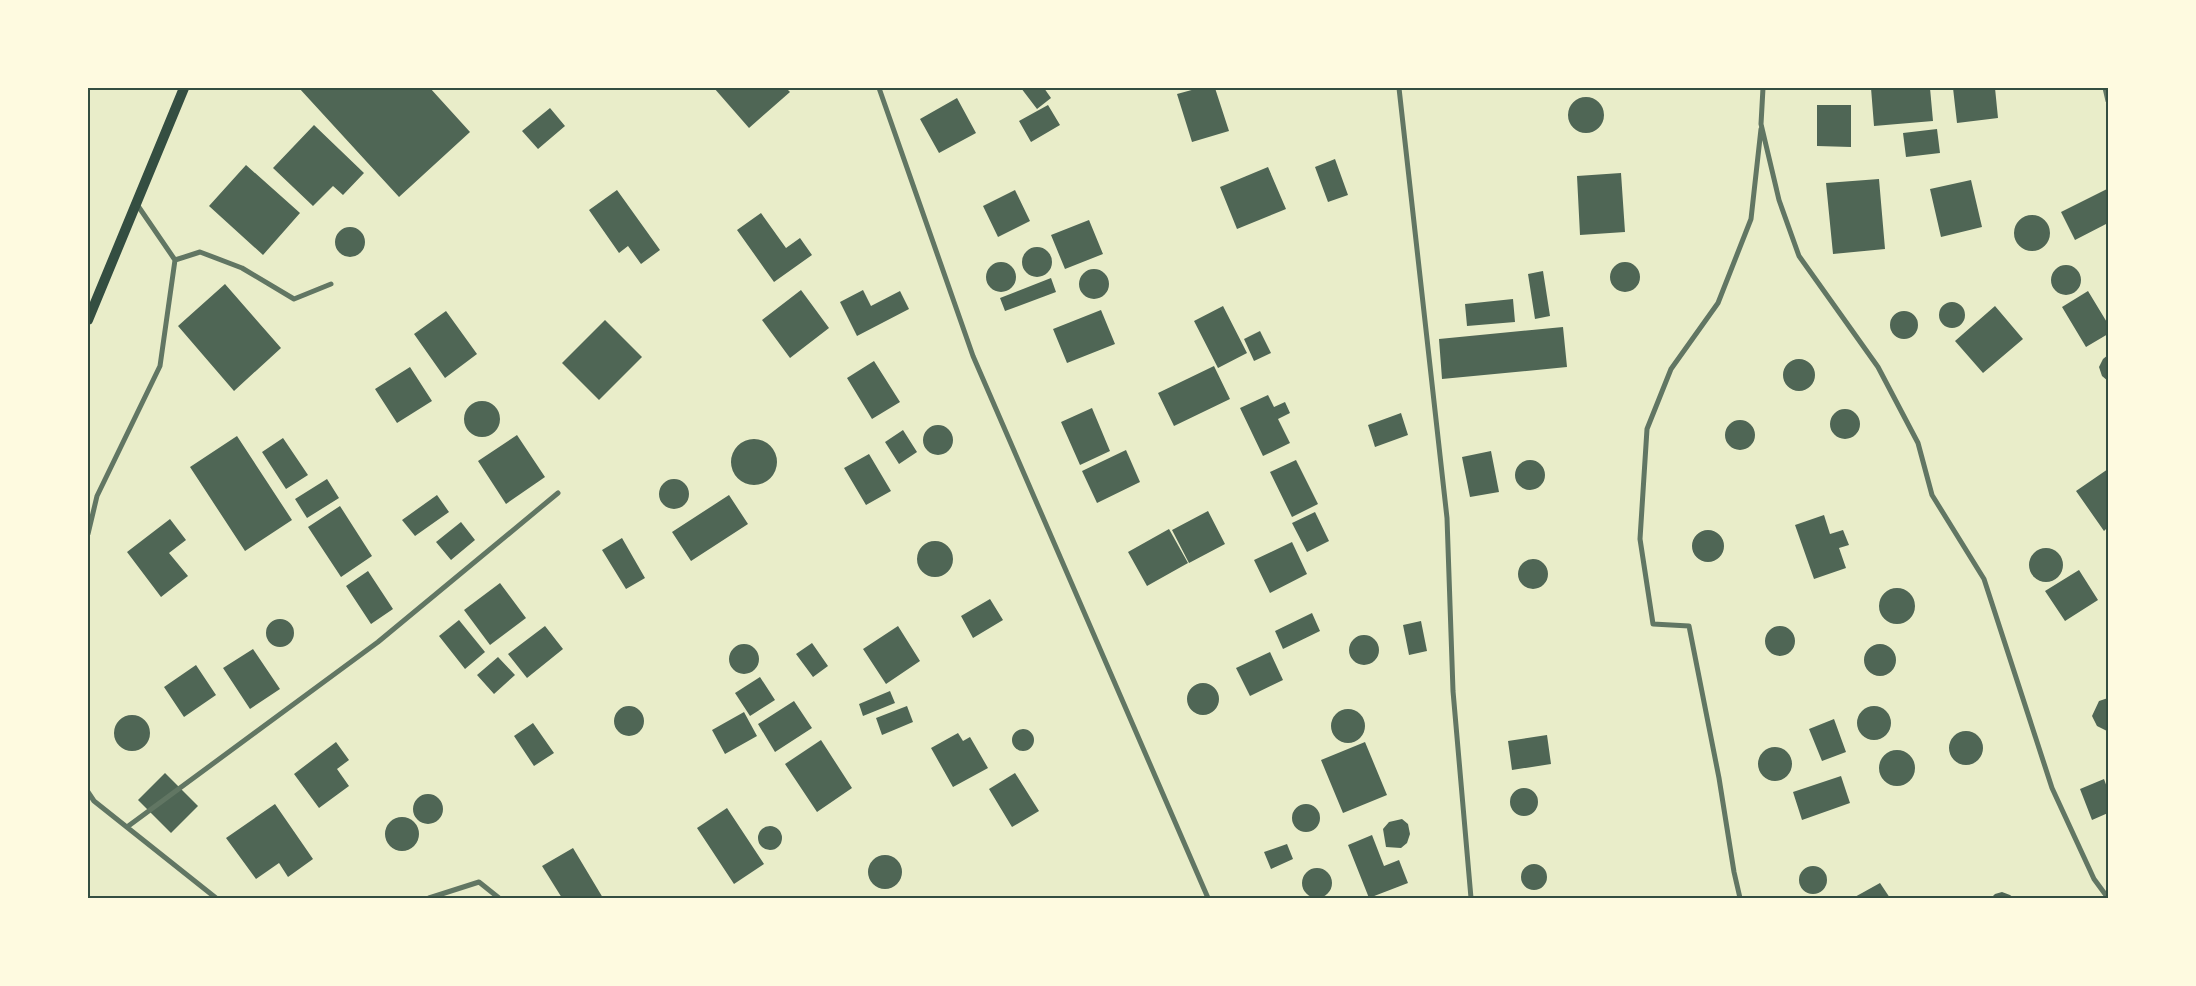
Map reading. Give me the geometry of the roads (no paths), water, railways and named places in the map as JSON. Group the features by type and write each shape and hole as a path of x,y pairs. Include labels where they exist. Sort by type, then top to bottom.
{"main road":[{"path":"88,320 184,88"}],"street":[{"path":"879,88 973,356 1208,898"},
{"path":"1399,88 1447,518 1452,691 1471,898"},
{"path":"1740,898 1689,626 1653,624 1640,539 1647,429 1671,369 1718,303 1751,219 1763,88"},
{"path":"2104,88 2108,101"},
{"path":"1761,124 1778,200 1799,256 1878,368 1918,443 1932,495 1984,579 2052,788 2094,879 2108,898"},
{"path":"88,534 97,496 160,366 176,260 136,203"},
{"path":"176,260 200,252 242,268 294,299 331,284"},
{"path":"127,827 378,642 558,493"},
{"path":"88,792 94,801 216,898"},
{"path":"429,898 480,882 499,898"}]}
